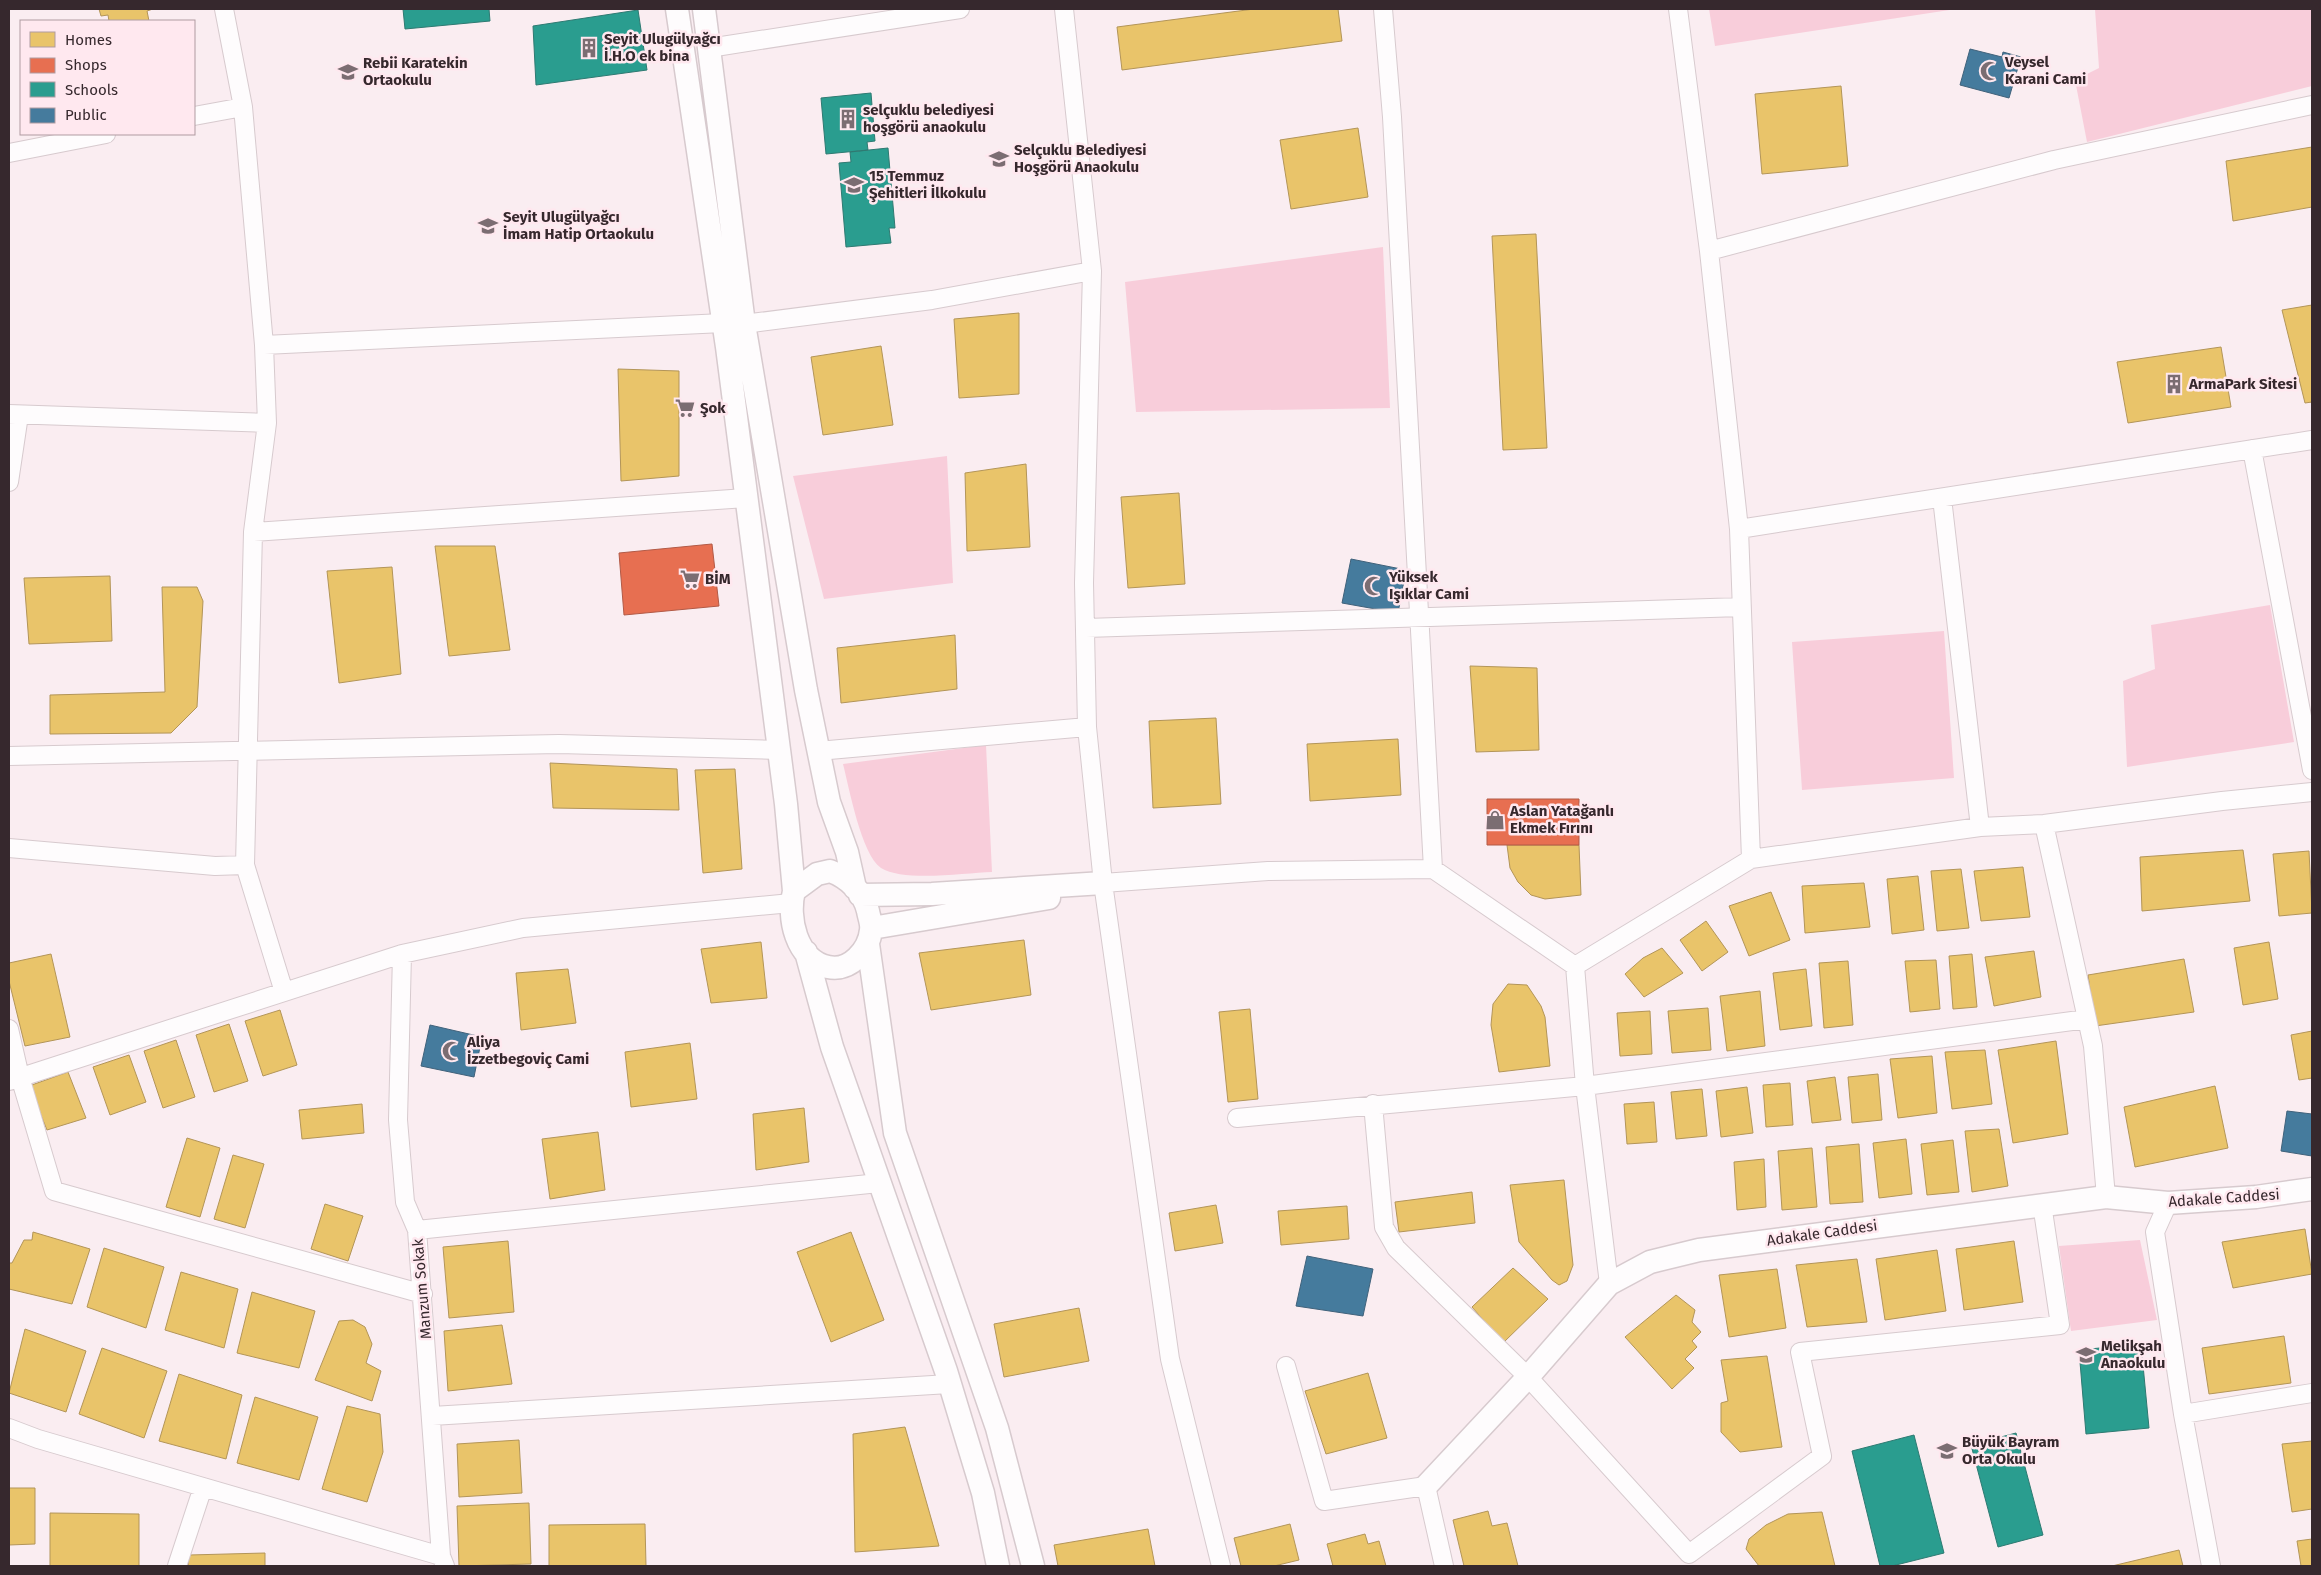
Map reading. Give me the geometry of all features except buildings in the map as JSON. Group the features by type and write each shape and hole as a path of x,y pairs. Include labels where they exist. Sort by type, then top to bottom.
{"street":[{"path":"224,9 243,107 264,345 267,422 253,532 248,673 245,865 284,992"},
{"path":"677,9 734,324 818,751 829,802 847,852 858,891"},
{"path":"704,9 734,324 746,498 779,750 793,897 794,929 802,948 814,960 827,967 842,968 855,960 870,936 1043,899 1103,883"},
{"path":"709,48 960,9"},
{"path":"1064,9 1092,271 1085,573 1087,727 1103,883 1170,1359 1221,1566"},
{"path":"1383,9 1392,117 1433,869"},
{"path":"1678,9 1709,251 1739,528 1751,859"},
{"path":"1709,251 2054,160 2312,105"},
{"path":"195,116 243,107"},
{"path":"9,153 101,135"},
{"path":"264,345 734,324 932,300 1092,271"},
{"path":"9,482 14,414 267,422"},
{"path":"1739,528 2312,440"},
{"path":"2252,449 2312,770"},
{"path":"253,532 746,498"},
{"path":"1942,498 1980,827"},
{"path":"1086,628 1741,607"},
{"path":"818,751 1087,727"},
{"path":"9,756 559,744 779,750"},
{"path":"1575,966 1751,859 1980,827 2044,824 2222,801 2312,792"},
{"path":"2044,824 2093,1046 2106,1196"},
{"path":"9,848 215,866 245,865"},
{"path":"858,891 932,894 1268,872 1433,869 1575,966"},
{"path":"15,1079 402,954 523,928 793,897 817,874 830,871 843,876 858,891 867,906 895,1133 997,1428 1033,1566"},
{"path":"806,952 832,1047 949,1384 982,1493 998,1566"},
{"name":"Manzum Sokak","path":"402,954 398,1120 405,1202 417,1230 443,1561"},
{"path":"1575,966 1585,1086 1609,1284"},
{"path":"1237,1118 1585,1086 2087,1019"},
{"path":"9,1029 15,1079 54,1191 423,1294"},
{"path":"1373,1104 1384,1226 1396,1248 1528,1377 1687,1560 1822,1456 1800,1352 2060,1325 2042,1204"},
{"path":"417,1230 879,1183"},
{"name":"Adakale Caddesi","path":"1426,1486 1528,1377 1609,1284 1650,1262 1699,1250 2106,1196 2168,1203 2256,1198 2312,1189"},
{"path":"2168,1203 2155,1232 2183,1414 2211,1566"},
{"path":"1286,1366 1324,1502 1426,1486 1444,1566"},
{"path":"432,1416 949,1384"},
{"path":"2183,1414 2312,1393"},
{"path":"9,1428 38,1439 203,1487 443,1561"},
{"path":"177,1566 203,1487"}],"shaded area":[{"path":"1709,9 1956,9 1715,46"},
{"path":"2095,9 2312,9 2312,86 2087,142 2075,80 2099,68"},
{"path":"1383,247 1390,408 1136,412 1125,282"},
{"path":"947,456 953,583 824,599 793,476"},
{"path":"2270,605 2294,742 2127,767 2123,681 2155,669 2151,625"},
{"path":"1944,631 1954,778 1802,790 1792,642"},
{"path":"986,745 992,872 919,876 904,875 881,868 867,849 852,803 843,764"},
{"path":"2140,1240 2157,1320 2071,1331 2059,1246"}],"place":[{"name":"Seyit Ulugülyağcı İ.H.O ek bina","path":"589,48"},
{"name":"Veysel Karani Cami","path":"1990,71"},
{"name":"Rebii Karatekin Ortaokulu","path":"348,72"},
{"name":"selçuklu belediyesi hoşgörü anaokulu","path":"848,119"},
{"name":"Selçuklu Belediyesi Hoşgörü Anaokulu","path":"999,159"},
{"name":"15 Temmuz Şehitleri İlkokulu","path":"854,185"},
{"name":"Seyit Ulugülyağcı İmam Hatip Ortaokulu","path":"488,226"},
{"name":"ArmaPark Sitesi","path":"2174,384"},
{"name":"Şok","path":"685,408"},
{"name":"BİM","path":"690,579"},
{"name":"Yüksek Işıklar Cami","path":"1374,586"},
{"name":"Aslan Yatağanlı Ekmek Fırını","path":"1495,820"},
{"name":"Aliya İzzetbegoviç Cami","path":"452,1051"},
{"name":"Melikşah Anaokulu","path":"2086,1355"},
{"name":"Büyük Bayram Orta Okulu","path":"1947,1451"}]}
